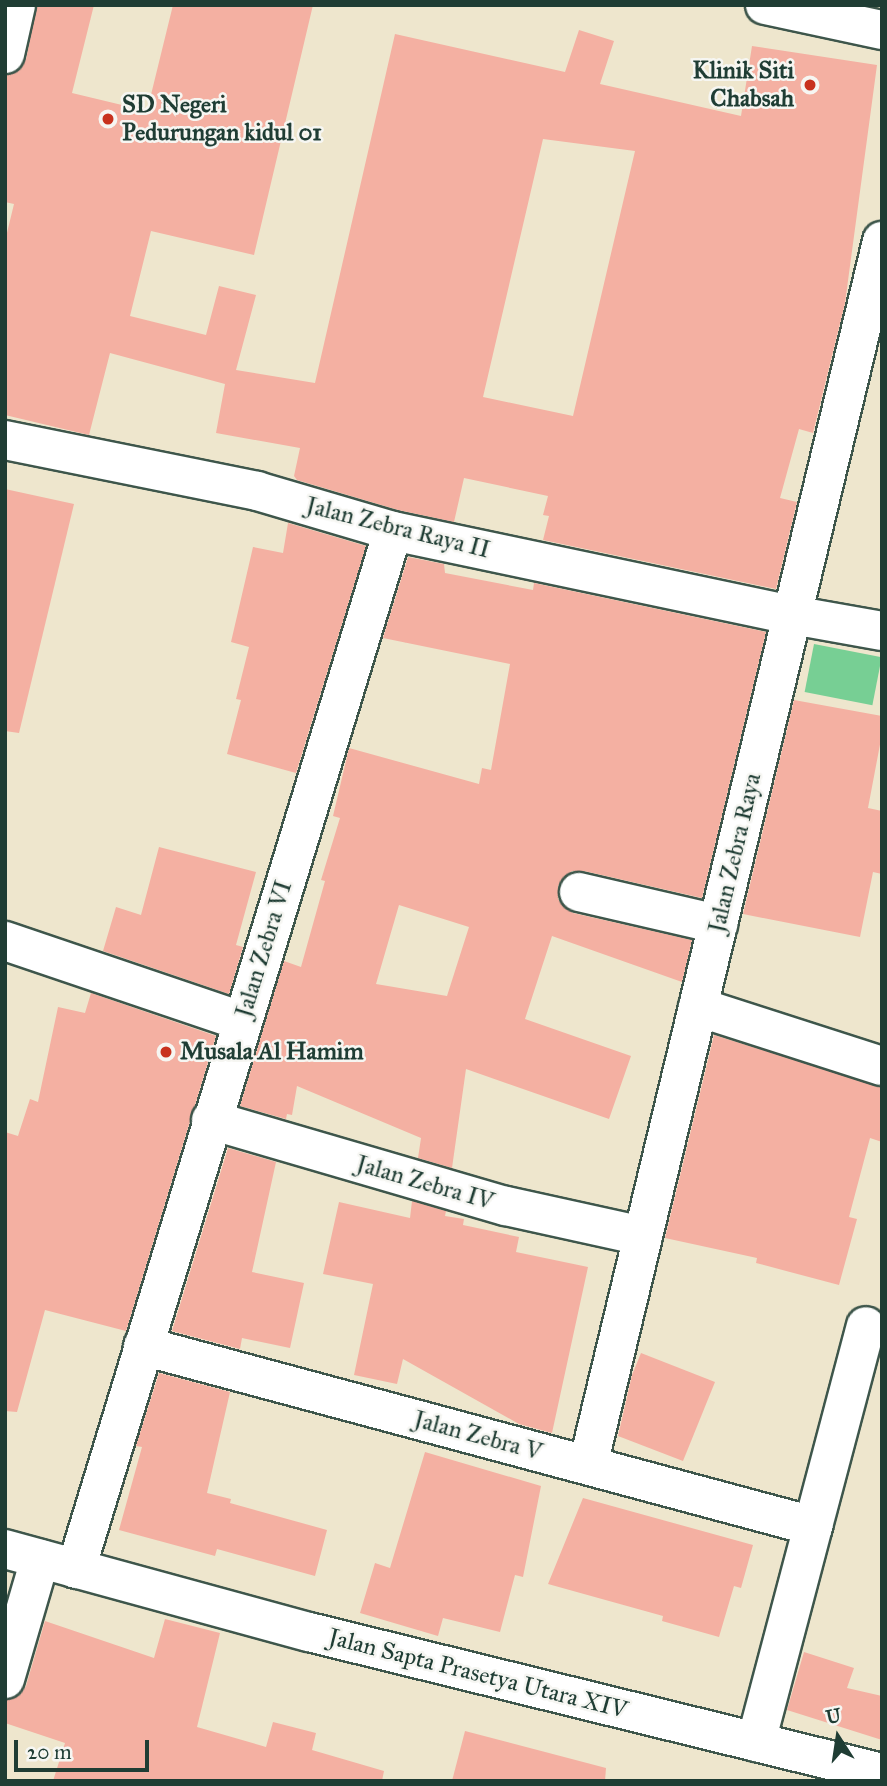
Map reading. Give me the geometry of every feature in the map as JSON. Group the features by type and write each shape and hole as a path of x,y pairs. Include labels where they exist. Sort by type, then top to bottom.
{"street":[{"path":"5,54 16,5"},
{"path":"765,5 882,30"},
{"name":"Jalan Zebra Raya","path":"588,1465 882,241"},
{"name":"Jalan Zebra Raya II","path":"5,439 257,491 393,531 792,615 882,631"},
{"name":"Jalan Zebra VI","path":"5,1679 40,1559 143,1346 393,531"},
{"path":"579,892 718,924"},
{"path":"5,941 242,1021"},
{"path":"698,1007 882,1066"},
{"name":"Jalan Zebra IV","path":"211,1120 506,1206 643,1236"},
{"path":"756,1742 866,1326"},
{"name":"Jalan Zebra V","path":"143,1346 813,1526"},
{"name":"Jalan Sapta Prasetya Utara XIV","path":"40,1559 309,1632 882,1773"}],"green space":[{"path":"814,644 882,657 872,705 805,692"}],"building":[{"path":"37,5 94,5 72,93 147,111 173,5 313,5 254,255 151,231 130,316 206,335 219,286 256,295 236,370 315,383 395,34 565,72 579,30 614,41 600,84 741,116 752,46 877,65 845,303 813,433 799,429 780,498 797,502 776,589 543,540 549,516 543,515 548,496 464,478 454,522 398,510 297,480 294,476 300,448 216,433 225,384 110,353 89,435 5,415 5,241 14,204 5,202 5,75 21,69 26,59","holes":["543,139 635,151 573,416 483,397"]},
{"path":"5,489 74,504 19,733 5,731"},
{"path":"288,523 366,546 296,773 227,754 241,700 236,699 249,647 231,642 253,547 283,553"},
{"path":"408,557 444,564 445,573 533,590 534,583 766,632 702,898 584,871 572,871 558,886 558,899 573,913 692,940 682,982 552,936 525,1019 631,1056 609,1119 466,1069 452,1168 418,1158 421,1138 297,1086 292,1115 287,1114 286,1119 240,1106 284,961 301,967 325,881 321,880 340,818 333,816 349,748 479,784 482,768 491,770 510,664 383,638","holes":["399,905 469,927 447,996 376,984"]},
{"path":"794,700 882,716 882,734 868,808 882,811 882,874 873,872 860,937 743,914"},
{"path":"159,847 256,872 236,945 243,947 229,994 103,951 116,907 141,915"},
{"path":"91,993 216,1036 126,1331 45,1310 17,1412 5,1411 5,1132 18,1136 30,1099 38,1102 58,1007 85,1013"},
{"path":"714,1035 882,1087 882,1142 870,1138 849,1217 857,1219 839,1285 756,1263 757,1258 665,1238"},
{"path":"228,1148 276,1162 252,1272 304,1283 290,1348 242,1338 240,1349 172,1331"},
{"path":"412,1201 446,1211 445,1216 464,1219 463,1225 519,1237 516,1252 588,1267 552,1433 519,1424 403,1359 397,1384 354,1375 373,1284 323,1274 339,1202 410,1218"},
{"path":"641,1353 715,1382 683,1461 618,1436 632,1375"},
{"path":"159,1373 230,1392 207,1493 231,1499 230,1503 327,1530 315,1576 217,1549 215,1556 119,1530 142,1447 136,1446"},
{"path":"425,1452 541,1486 523,1577 515,1575 500,1632 443,1618 438,1636 360,1613 375,1563 390,1568"},
{"path":"583,1498 753,1545 741,1588 734,1586 719,1637 662,1621 663,1616 548,1584"},
{"path":"165,1619 220,1633 197,1727 266,1747 273,1722 316,1733 312,1750 384,1771 382,1781 53,1781 65,1743 5,1723 5,1700 20,1695 26,1686 45,1621 154,1658"},
{"path":"804,1652 854,1668 847,1688 882,1696 882,1740 787,1710"},
{"path":"465,1731 606,1768 605,1781 452,1781"}],"place":[{"name":"Klinik Siti Chabsah","path":"810,85"},
{"name":"SD Negeri Pedurungan kidul 01","path":"108,119"},
{"name":"Musala Al Hamim","path":"166,1052"}]}
